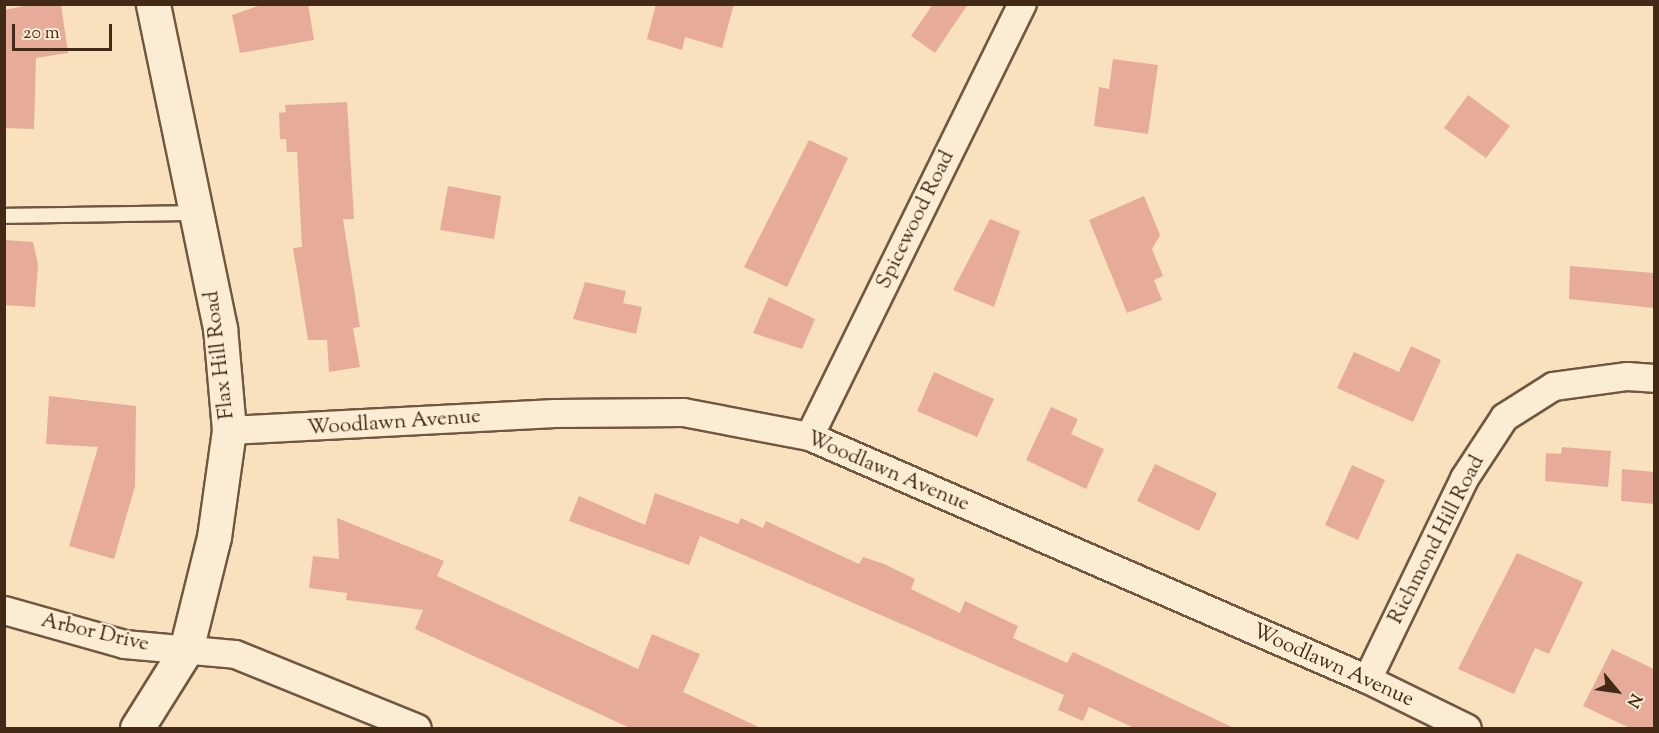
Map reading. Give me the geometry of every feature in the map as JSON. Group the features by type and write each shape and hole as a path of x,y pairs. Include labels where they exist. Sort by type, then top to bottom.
{"main road":[{"name":"Flax Hill Road","path":"137,729 186,650 214,537 229,430 220,328 153,4"}],"street":[{"name":"Spicewood Road","path":"809,436 1023,4"},
{"name":"Richmond Hill Road","path":"1367,679 1464,478 1504,417 1553,386 1654,378"},
{"name":"Woodlawn Avenue","path":"229,430 555,413 683,412 809,436 1367,679 1467,729"},
{"name":"Arbor Drive","path":"4,610 124,644 235,654 417,729"}],"lane":[{"path":"4,216 198,213"}],"building":[{"path":"34,4 61,4 68,53 36,58 34,129 4,128 4,10"},
{"path":"264,4 308,4 314,40 240,53 232,15"},
{"path":"656,4 734,4 722,48 685,37 682,50 647,39"},
{"path":"933,4 968,4 935,53 911,36"},
{"path":"1113,59 1158,65 1148,134 1094,126 1099,87 1109,89"},
{"path":"1468,95 1510,126 1486,158 1444,128"},
{"path":"347,102 354,219 343,219 360,327 353,328 360,367 329,372 327,340 308,340 293,248 302,247 297,152 287,152 286,139 280,139 279,113 286,112 285,105"},
{"path":"809,140 848,158 787,287 744,267"},
{"path":"448,186 501,196 494,239 440,230"},
{"path":"1144,196 1160,235 1152,249 1163,276 1154,280 1162,300 1127,313 1089,220"},
{"path":"990,219 1020,231 994,307 953,290"},
{"path":"4,240 33,242 38,264 35,307 4,305"},
{"path":"1570,266 1654,273 1654,308 1569,299"},
{"path":"585,282 626,291 623,303 642,307 636,334 573,319"},
{"path":"769,297 815,319 802,349 753,333"},
{"path":"1411,346 1441,360 1413,422 1337,388 1354,352 1399,372"},
{"path":"934,372 994,399 977,437 917,411"},
{"path":"49,396 136,406 135,486 114,559 69,546 98,447 46,444"},
{"path":"1051,407 1078,419 1071,434 1104,449 1086,489 1026,460"},
{"path":"1562,447 1611,451 1608,487 1545,481 1546,453 1561,454"},
{"path":"1155,464 1217,493 1199,531 1137,501"},
{"path":"1352,465 1385,480 1358,540 1325,525"},
{"path":"1622,469 1654,472 1654,504 1621,501"},
{"path":"655,493 738,524 741,518 763,528 766,521 859,564 863,557 884,564 915,579 911,589 960,613 965,601 1018,626 1013,638 1067,663 1073,652 1236,729 1136,729 1089,707 1083,721 1058,710 1064,695 700,536 689,565 569,521 579,496 645,525"},
{"path":"337,518 444,561 437,576 638,669 652,634 700,654 683,692 763,729 632,729 415,629 423,610 346,600 347,593 309,588 313,556 339,559"},
{"path":"1517,553 1583,582 1549,654 1535,648 1514,694 1458,669"},
{"path":"1612,649 1654,669 1654,729 1632,729 1583,706"}]}
